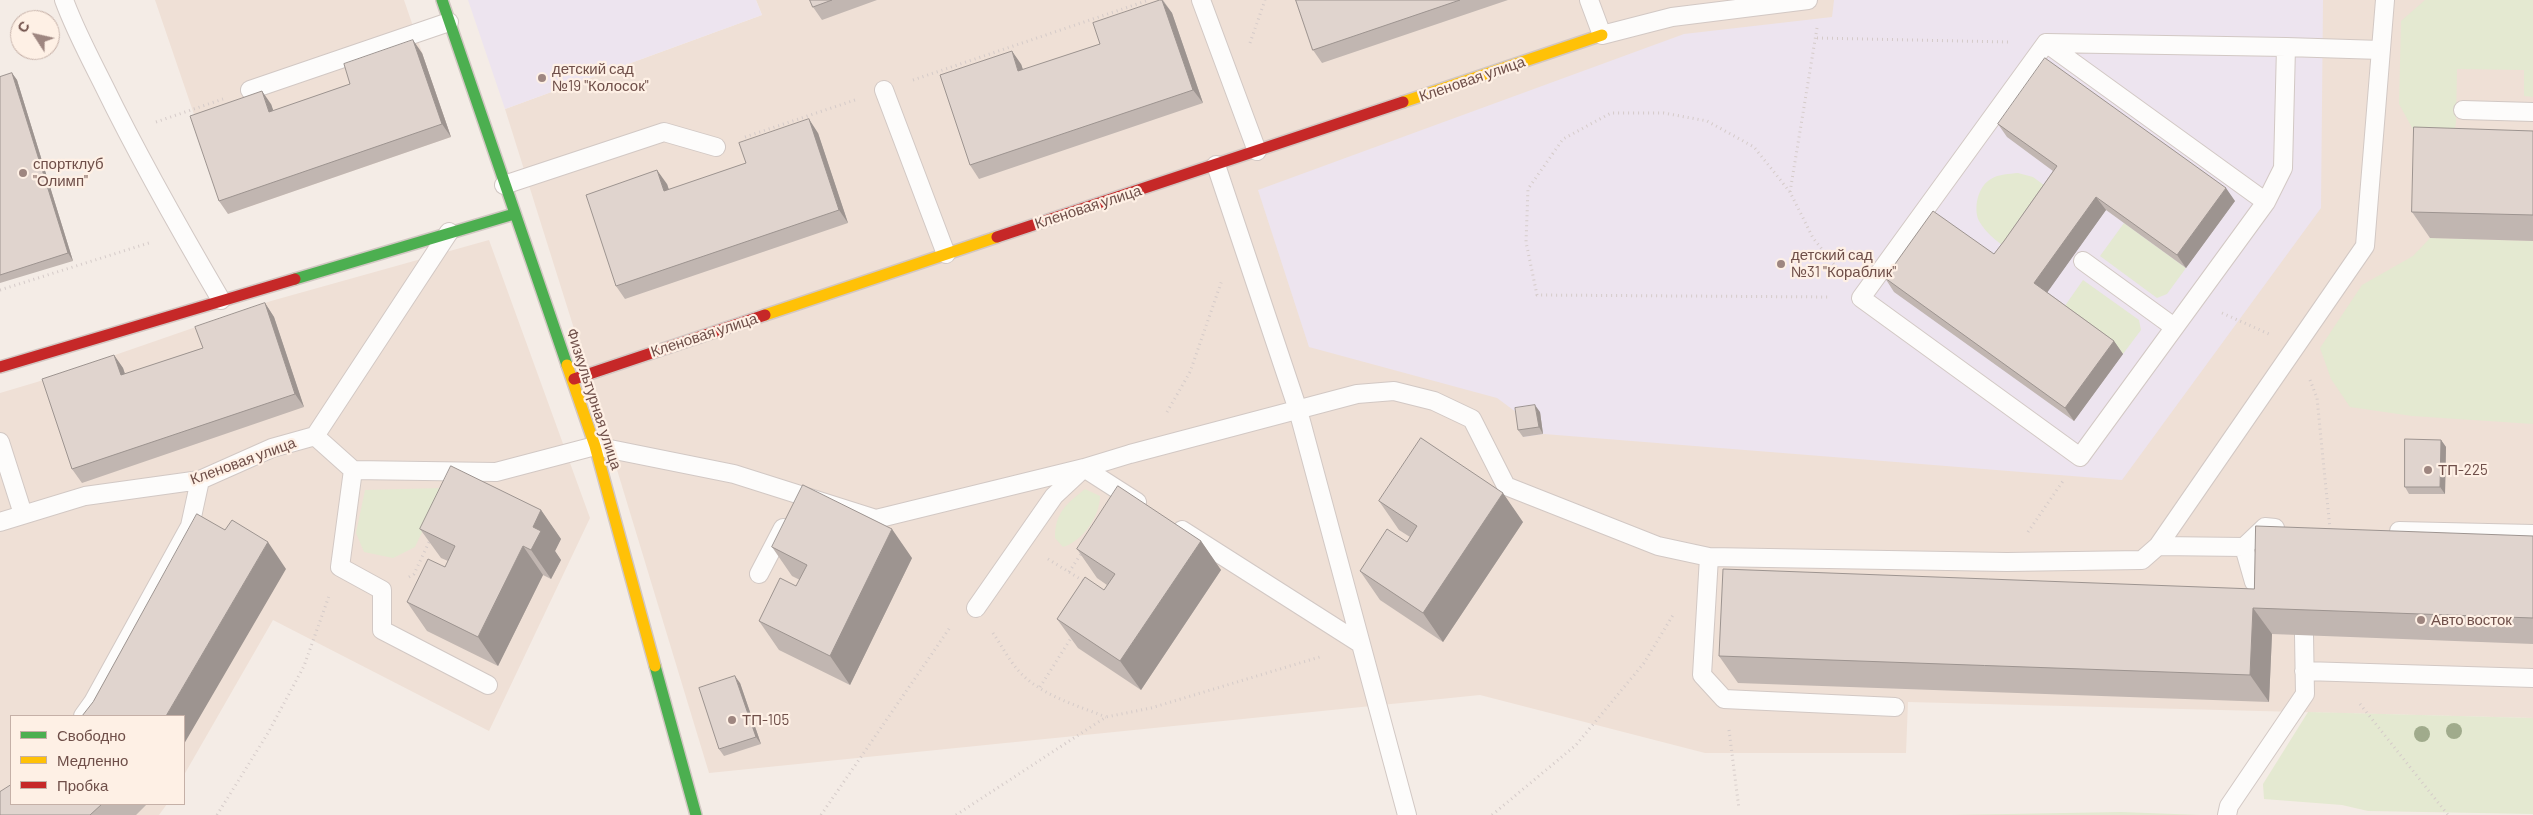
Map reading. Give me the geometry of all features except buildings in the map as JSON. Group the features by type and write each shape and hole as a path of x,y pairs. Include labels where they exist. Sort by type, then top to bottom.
{"street":[{"name":"Физкультурная улица","path":"442,0 514,214 574,379 596,446 696,815"},
{"name":"Кленовая улица","path":"574,379 1602,35"},
{"path":"0,367 514,214"}],"lane":[{"path":"64,0 72,21 126,132 172,218 221,300"},
{"path":"1201,0 1257,151"},
{"path":"1589,0 1602,35 1672,17 1808,0"},
{"path":"488,685 382,630 382,590 340,567 353,470 496,472 596,446 734,474 876,519 1084,468 1357,394 1394,391 1434,401 1472,419 1506,486 1658,546 1709,557 2007,562 2142,560 2158,546 2365,246 2385,0"},
{"path":"250,90 449,22"},
{"path":"2046,43 2381,50"},
{"path":"2046,43 1861,298 2080,457 2266,202 2284,168 2286,47"},
{"path":"2046,43 2266,202"},
{"path":"884,90 946,254"},
{"path":"2463,110 2533,112"},
{"path":"504,185 664,132 716,147"},
{"path":"1216,165 1298,410 1407,815"},
{"path":"315,436 449,232"},
{"path":"2083,261 2174,328"},
{"name":"Кленовая улица","path":"0,522 85,496 200,480 272,448 315,436 353,470"},
{"path":"0,442 23,514"},
{"path":"1084,468 1154,513"},
{"path":"976,608 1054,496 1084,468"},
{"path":"84,715 190,526 200,480"},
{"path":"759,574 800,494"},
{"path":"1171,523 1361,644"},
{"path":"2158,546 2244,547 2264,527 2330,529"},
{"path":"2379,530 2533,534"},
{"path":"2244,547 2254,582 2273,594"},
{"path":"1709,557 1702,675 1724,699 1895,707"},
{"path":"2227,815 2229,806 2305,694 2304,636"},
{"path":"2304,671 2533,678"}],"path":[{"path":"740,139 1149,0"},
{"path":"1790,192 1817,38 1817,25"},
{"path":"1817,38 2046,43"},
{"path":"1000,52 1003,60"},
{"path":"126,132 250,90"},
{"path":"1611,113 1664,113 1707,121 1754,147 1790,192 1812,238 1861,298 1538,295 1526,242 1528,189 1563,139 1611,113"},
{"path":"1164,418 1190,372 1237,229"},
{"path":"0,290 182,233"},
{"path":"2194,300 2295,346 2317,398 2330,529"},
{"path":"382,590 414,574 435,529"},
{"path":"1023,542 1093,587"},
{"path":"1069,572 1084,548"},
{"path":"419,562 428,566"},
{"path":"217,815 268,733 304,666 340,567"},
{"path":"820,815 950,627 976,608 1018,670 1050,694 1106,717"},
{"path":"1492,815 1576,745 1644,663 1674,614"},
{"path":"1040,687 1078,628"},
{"path":"956,815 1106,717 1151,708 1361,644"},
{"path":"1724,699 1739,809"},
{"path":"2383,733 2448,815"}],"shaded area":[{"path":"155,0 404,0 451,137 228,214"},
{"name":"детский сад №19 \"Колосок\"","path":"468,0 756,0 762,15 505,109"},
{"path":"756,0 2533,0 2533,718 1908,702 1906,753 1705,753 1480,695 709,773 581,351 505,109 762,15"},
{"name":"детский сад №31 \"Кораблик\"","path":"1834,0 2323,0 2321,208 2122,480 1544,434 1523,437 1520,415 1497,398 1309,347 1258,190 1684,34 1832,17"},
{"path":"489,240 590,518 489,731 273,620 185,773 185,715 10,715 10,805 166,805 159,815 0,815 0,393 271,301"}],"green space":[{"path":"2425,0 2533,0 2533,97 2524,96 2524,70 2457,69 2456,123 2449,154 2421,144 2399,104 2401,21"},
{"path":"2018,173 2033,177 2056,194 2013,254 1994,239 1982,226 1977,216 1977,204 1980,192 1987,182 1997,176"},
{"path":"2124,223 2186,268 2167,294 2157,298 2100,256"},
{"path":"2430,238 2533,241 2533,424 2412,416 2350,407 2331,379 2320,348 2362,285 2413,256"},
{"path":"2083,280 2139,320 2141,330 2123,354 2062,310"},
{"path":"443,488 415,547 393,558 364,552 356,533 365,490"},
{"path":"1085,489 1100,496 1097,512 1083,534 1063,547 1055,538 1059,515 1072,499"},
{"path":"2308,712 2533,718 2533,814 2368,811 2342,805 2264,799 2263,784"},
{"path":"2121,812 2201,815 1951,815"}],"traffic: fast":[{"path":"442,0 567,365"},
{"path":"295,279 514,214"},
{"path":"655,666 696,815"}],"traffic: slow":[{"path":"1403,102 1602,35"},
{"path":"765,315 997,237"},
{"path":"567,365 595,446 655,666"}],"traffic: jam":[{"path":"997,237 1403,102"},
{"path":"0,367 295,279"},
{"path":"574,379 765,315"}],"place":[{"name":"детский сад №19 \"Колосок\"","path":"542,78"},
{"name":"спортклуб \"Олимп\"","path":"23,173"},
{"name":"детский сад №31 \"Кораблик\"","path":"1781,264"},
{"name":"ТП-225","path":"2428,470"},
{"name":"Авто восток","path":"2421,620"},
{"name":"ТП-105","path":"732,720"}]}
